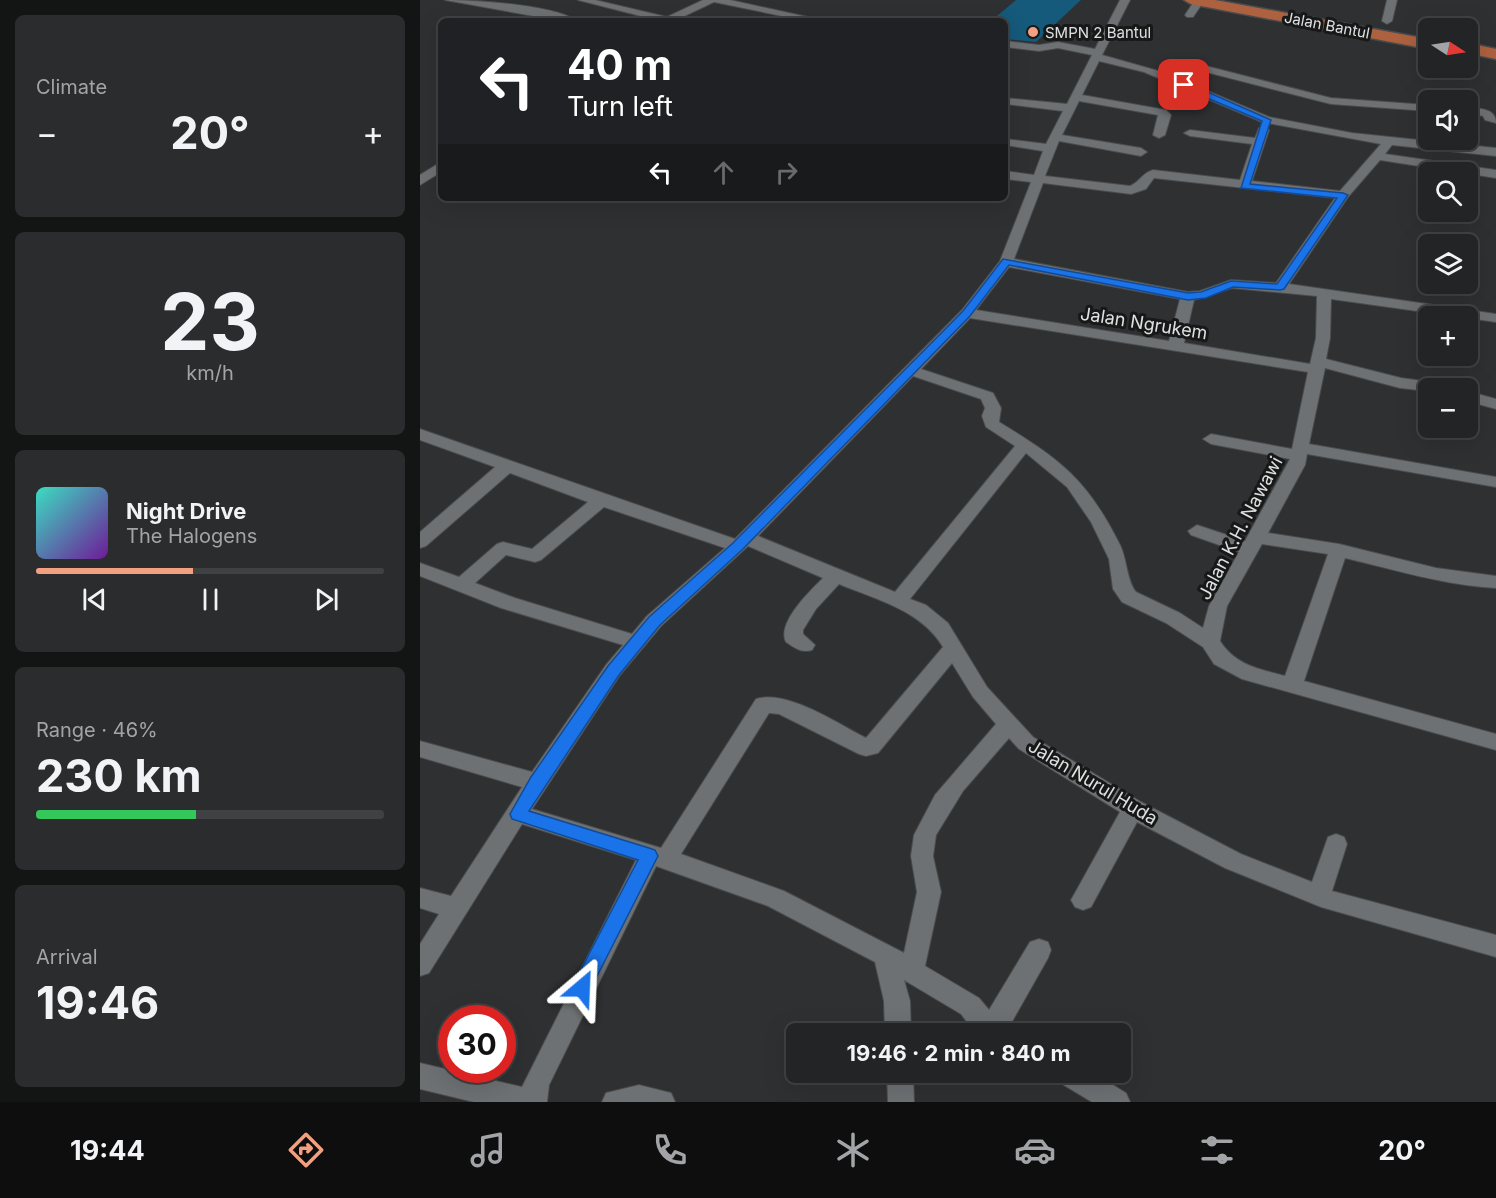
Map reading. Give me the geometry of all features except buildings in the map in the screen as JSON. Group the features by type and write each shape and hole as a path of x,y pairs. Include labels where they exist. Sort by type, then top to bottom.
{"main road":[{"name":"Jalan Bantul","path":"1198,4 1418,40"},
{"path":"1478,52 1496,55"}],"street":[{"path":"450,0 533,11 560,18"},
{"path":"583,0 655,18"},
{"path":"673,18 711,0"},
{"path":"716,0 805,18"},
{"path":"420,965 458,909 537,782 613,670 654,621 742,542 967,313 1006,262 1037,178 1125,0"},
{"path":"1387,21 1392,0"},
{"path":"1008,44 1039,48 1058,45 1126,63 1162,75 1266,120 1382,142 1496,153"},
{"path":"1162,75 1202,68 1320,99 1352,104 1418,107"},
{"path":"1008,101 1074,103 1162,111 1165,115 1159,135"},
{"path":"1478,112 1493,115"},
{"path":"1244,186 1266,120"},
{"path":"1190,133 1260,142"},
{"path":"1008,142 1053,143 1141,152"},
{"path":"1280,287 1343,195 1377,156 1382,142"},
{"path":"1377,156 1496,174"},
{"path":"420,181 438,168"},
{"path":"1008,174 1131,190 1142,186 1148,176 1153,174 1244,186 1343,195"},
{"path":"1006,262 1188,296 1202,295 1231,284 1280,287 1496,318"},
{"name":"Jalan K.H. Nawawi","path":"1210,642 1218,606 1297,465 1323,338 1324,292"},
{"path":"1175,348 1188,296"},
{"name":"Jalan Ngrukem","path":"967,313 1175,348 1317,365"},
{"path":"1317,365 1418,385"},
{"path":"909,370 987,396 993,408 990,416 992,424 1043,456 1073,483 1093,511 1118,560 1122,589 1129,597 1173,618 1210,642 1221,659 1242,672 1496,742"},
{"path":"1478,399 1496,404"},
{"name":"Jalan Nurul Huda","path":"420,434 601,500 742,542 836,576 919,610 941,628 980,692 1007,726 1041,753 1133,809 1233,861 1319,896 1496,946"},
{"path":"1211,439 1496,482"},
{"path":"898,601 1024,445"},
{"path":"420,542 507,466"},
{"path":"462,585 503,548 535,556 601,500"},
{"path":"1197,531 1253,543 1339,550 1419,572 1465,581 1496,582"},
{"path":"1292,686 1339,550"},
{"path":"420,569 508,603 637,642"},
{"path":"805,645 793,637 793,629 809,605 836,576"},
{"path":"420,1076 532,1102 536,1083 657,857 763,705 782,706 866,748 871,747 954,647"},
{"path":"912,970 929,892 930,880 922,851 926,834 938,808 1007,726"},
{"path":"420,749 537,782"},
{"path":"1083,900 1133,809"},
{"path":"518,814 657,857 776,898 912,970 970,1006 983,1023"},
{"path":"1319,896 1336,844"},
{"path":"420,898 458,909"},
{"path":"997,1023 1039,950"},
{"path":"885,955 897,1001 898,1023"},
{"path":"901,1083 902,1102"},
{"path":"1085,1083 1117,1102"},
{"path":"615,1102 625,1098 650,1098 662,1102"}],"place":[{"name":"SMPN 2 Bantul","path":"1033,32"}],"route":[{"path":"582,988 649,856 518,814 613,670 654,621 738,546 810,470 967,313 993,282 1006,262 1188,296 1202,295 1231,284 1280,287 1343,195 1244,186 1266,120 1184,85"}]}
